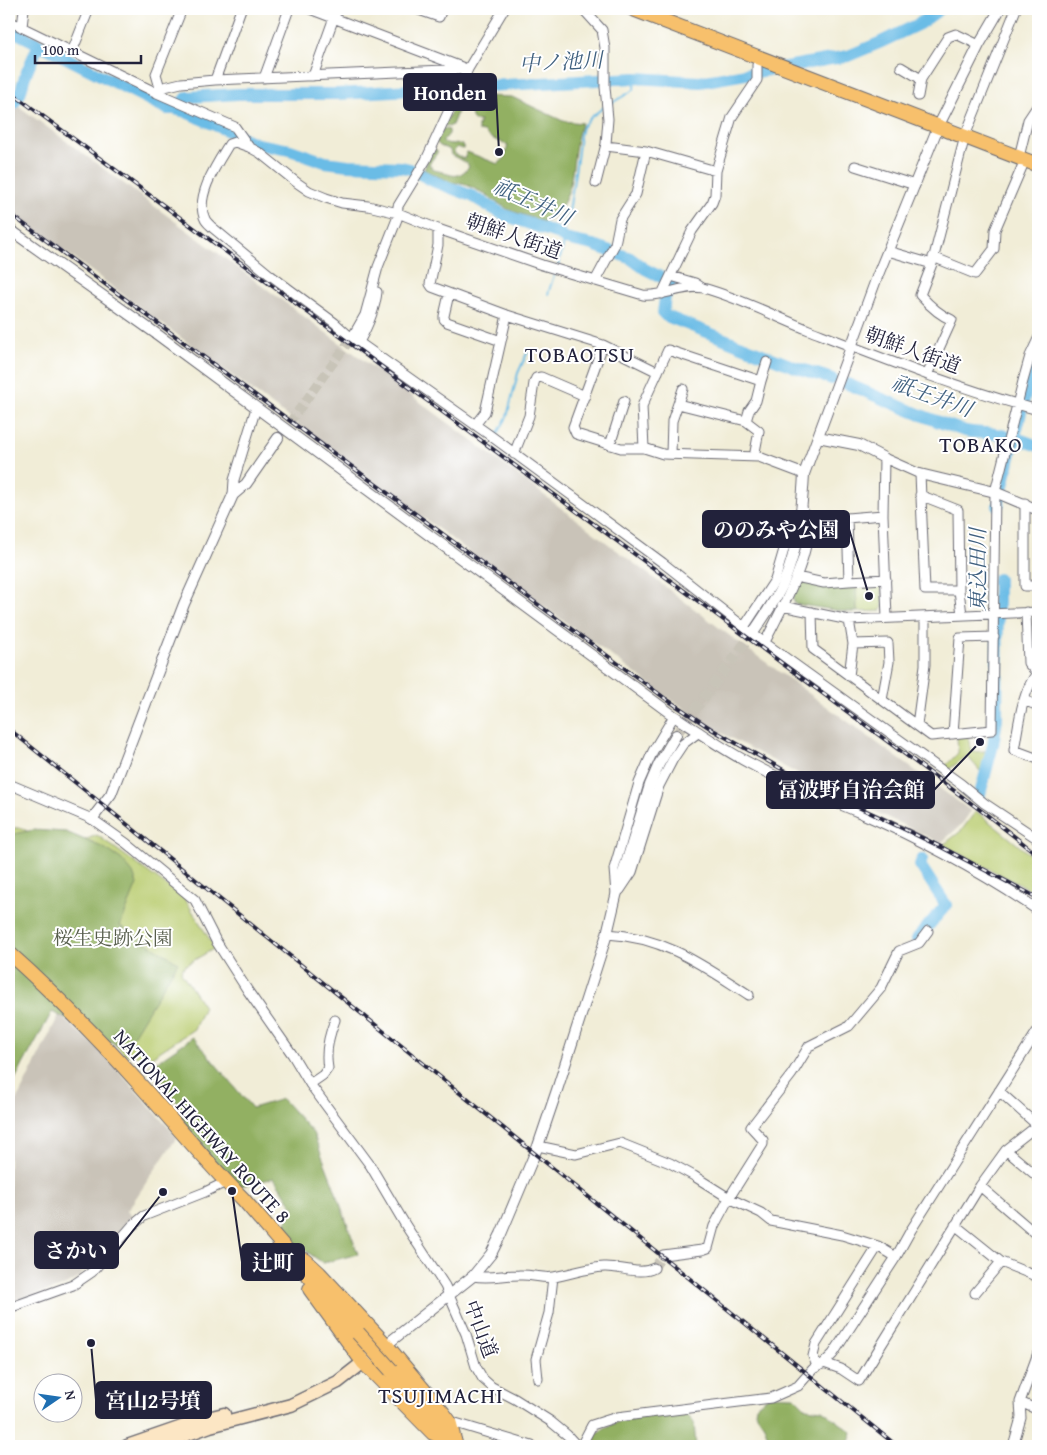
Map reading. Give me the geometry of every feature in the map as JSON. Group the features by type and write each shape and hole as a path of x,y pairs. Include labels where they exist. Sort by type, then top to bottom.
{"main road":[{"path":"633,9 762,62 965,136 1027,161"},
{"name":"NATIONAL HIGHWAY ROUTE 8","path":"9,952 100,1042 243,1199 457,1445"},
{"path":"282,1245 319,1273 386,1345 449,1421 457,1445"},
{"path":"282,1245 301,1278 363,1362 433,1433 457,1445"},
{"path":"155,1446 210,1426 291,1405 338,1382 386,1345"},
{"path":"127,1446 208,1418 318,1393"}],"street":[{"path":"22,27 24,9"},
{"path":"72,52 89,9"},
{"path":"182,9 156,74 159,90 182,83 215,80 467,72"},
{"path":"215,80 241,9"},
{"path":"264,78 289,9"},
{"path":"310,9 335,13 467,72"},
{"path":"416,9 439,17 442,9"},
{"path":"356,339 368,324 376,303 378,284 375,277 398,213 398,206 426,160 467,72 504,9"},
{"path":"583,9 602,30 605,48 606,146 596,183"},
{"path":"755,630 772,605 791,562 802,508 804,474 851,346 914,185 938,127 979,45 1000,9"},
{"path":"927,375 952,320 946,318 920,295 933,261 965,136 1016,9"},
{"path":"313,76 335,13"},
{"name":"朝鮮人街道","path":"9,21 72,52 159,90 169,98 235,127 248,145 296,182 317,194 342,203 368,206 398,213 542,266 644,294 654,296 690,288 701,288 762,309 927,375 1038,410"},
{"path":"918,96 921,79 948,37 956,34 979,45"},
{"path":"665,294 669,279 692,231 712,203 715,195 716,171 732,117 757,80 762,62"},
{"path":"901,67 921,79"},
{"path":"888,251 933,261 975,274 994,248 995,230 1027,161 1028,120 1038,105"},
{"path":"248,145 235,142 229,144 216,165 206,185 202,211 205,220 270,275 356,339 663,563 744,627 961,784 984,803 1038,839"},
{"path":"606,146 646,151 716,171"},
{"path":"595,281 615,244 620,219 636,194 646,151"},
{"path":"855,166 914,185"},
{"path":"9,229 158,335 674,716 754,766 917,839 999,883 1038,910"},
{"path":"438,229 438,245 430,284 432,287 507,315 603,345 658,372"},
{"path":"669,279 695,283 701,288"},
{"path":"449,294 444,316 447,322 501,341"},
{"path":"475,425 485,412 507,315"},
{"path":"812,612 813,649 931,736 992,730 995,614 995,492 1021,405 1030,356 1038,339"},
{"path":"603,345 573,428 576,434 621,448 644,448 663,454 759,457 804,474"},
{"path":"644,448 642,406 668,350 761,381"},
{"path":"746,421 749,411 756,401 767,362"},
{"path":"514,454 529,416 536,378 541,377 585,396"},
{"path":"671,454 672,421 683,389"},
{"path":"610,445 624,401"},
{"path":"678,404 746,421 759,431 754,457"},
{"path":"9,784 92,819 111,794 190,590 233,495 234,480 256,408"},
{"path":"818,436 859,445 920,474 995,492 1038,510"},
{"path":"233,495 246,484 278,438"},
{"path":"884,458 883,516 887,618"},
{"path":"920,474 924,590 959,590"},
{"path":"920,495 958,510 959,590 962,615"},
{"path":"1024,503 1025,586 1038,586"},
{"path":"744,627 775,580 792,522 802,508"},
{"path":"765,642 796,578 805,548 808,524 802,508"},
{"path":"849,581 847,518 883,516"},
{"path":"796,578 824,583 886,580"},
{"path":"782,606 849,620 1038,612"},
{"path":"1022,613 1028,663 1038,673 1030,682 1024,700 1014,750 1038,759"},
{"path":"917,725 925,665 925,617"},
{"path":"849,620 852,644 849,676"},
{"path":"953,734 960,638 994,637"},
{"path":"852,644 888,643 889,662 882,700"},
{"path":"1024,700 1038,706"},
{"path":"616,896 614,869 639,783 653,751 674,716"},
{"path":"616,896 632,872 659,786 683,744 699,732"},
{"path":"386,1345 473,1276 491,1254 501,1234 538,1146 607,934 616,896 650,785 659,764 676,735"},
{"name":"中山道","path":"92,819 126,843 195,900 220,947 248,991 292,1054 310,1084 370,1164 406,1226 432,1264 449,1294 463,1327 476,1367 483,1379 492,1387 550,1421 568,1435 576,1446"},
{"path":"664,1254 708,1248 714,1226 729,1198 764,1144 763,1140 751,1127 792,1074 809,1046 849,1026 881,988 899,951 918,943 928,931"},
{"path":"607,934 626,935 666,946 704,966 749,996"},
{"path":"310,1084 323,1075 328,1068 326,1055 330,1032 335,1020"},
{"path":"582,1446 590,1428 595,1423 633,1414 771,1398 798,1386 833,1354 1038,1030"},
{"path":"878,1246 816,1344 813,1356 821,1364 841,1369 859,1381 980,1186 1006,1150 1038,1125 999,1091"},
{"path":"538,1146 576,1154 620,1142 670,1163 729,1198 761,1213 772,1221 842,1234 878,1246 896,1257"},
{"path":"1006,1150 1038,1177"},
{"path":"9,1308 73,1285 92,1272 132,1226 144,1216 226,1182"},
{"path":"980,1186 1038,1236"},
{"path":"955,1225 1001,1262 1036,1277 1038,1265"},
{"path":"975,1293 1001,1262"},
{"path":"473,1276 483,1278 520,1275 553,1277 579,1270 606,1267 642,1271 649,1271 654,1268"},
{"path":"538,1379 536,1359 549,1313 553,1277"},
{"path":"1013,1446 1021,1418 1020,1402 1038,1354"},
{"path":"1020,1402 1038,1410"},
{"path":"449,1421 532,1446"}],"shaded area":[{"path":"9,99 454,427 742,645 971,811 962,824 941,843 809,780 716,730 666,696 452,539 9,210"},
{"path":"59,1015 98,1048 177,1137 127,1211 135,1221 88,1268 74,1281 59,1288 9,1302 9,1112 11,1112"}],"green space":[{"path":"512,97 563,121 582,123 575,149 568,191 563,204 555,214 544,222 509,210 463,183 452,183 424,170 432,149 437,150 429,164 434,170 456,175 464,172 469,167 467,163 451,155 450,150 436,142 443,128 449,130 449,134 443,141 444,143 463,145 463,149 457,147 454,151 455,154 464,159 467,152 498,164 504,159 508,145 491,138 484,132 478,131 480,121 474,121 470,113 475,106 470,99 463,98 452,125 449,127 444,125 458,98"},
{"path":"804,580 856,582 857,612 795,604 793,598 799,582"},
{"path":"856,582 878,582 881,585 883,607 880,611 857,612"},
{"path":"968,736 971,752 986,751 981,772 967,756 948,770 945,766 958,753 957,737"},
{"path":"976,811 1038,861 1038,894 943,845 961,831"},
{"name":"桜生史跡公園","path":"9,828 22,828 40,839 72,845 97,835 185,899 215,948 184,966 181,972 204,1007 194,1029 150,1058 124,1054 9,940"},
{"name":"桜生史跡公園","path":"33,830 66,832 104,848 121,859 133,873 137,884 120,926 178,962 125,1049 52,1012 9,1090 9,835"},
{"path":"193,1037 252,1108 282,1099 313,1133 358,1254 323,1263 280,1233 294,1208 274,1178 232,1188 182,1119 179,1105 149,1067"},
{"path":"769,1395 794,1396 806,1408 822,1410 852,1432 848,1446 771,1446 764,1425 755,1412 756,1406"},
{"path":"672,1412 687,1414 694,1423 696,1446 594,1446 594,1436 611,1425 621,1421"}],"waterway":[{"name":"中ノ池川","path":"174,109 188,97 238,94 337,94 635,78 700,82 848,56 919,24 940,9"},
{"name":"祇王井川","path":"9,29 167,109 186,112 257,144 290,150 325,162 410,169 435,182 472,196 504,215 559,234 565,239 593,245 630,258 645,269 671,282 665,298 663,313 666,316 795,367 832,379"},
{"name":"中ノ池川","path":"14,103 20,94 25,76 39,44"},
{"path":"610,104 634,90 635,78"},
{"path":"559,234 569,212 582,127 604,107"},
{"path":"560,232 564,228 565,221"},
{"path":"558,266 565,239"},
{"path":"548,294 555,272"},
{"name":"東込田川","path":"998,506 1038,348"},
{"path":"497,435 507,417 518,373 529,349"},
{"name":"祇王井川","path":"845,383 918,414 962,430 1008,437"},
{"name":"祇王井川","path":"1022,440 1038,446"},
{"name":"東込田川","path":"980,794 993,745 997,719 998,579"},
{"name":"東込田川","path":"917,939 946,905 920,865 922,859"}],"tunnel":[{"path":"281,434 353,336"},
{"path":"676,735 755,630"},
{"path":"654,1268 663,1255"}],"railway":[{"path":"9,91 987,815 1038,855"},
{"path":"9,213 666,699 713,730 794,776 943,848 1038,898"},
{"path":"9,729 897,1446"}],"place":[{"name":"Honden","path":"499,152"},
{"name":"ののみや公園","path":"869,596"},
{"name":"冨波野自治会館","path":"980,742"},
{"name":"辻町","path":"232,1191"},
{"name":"さかい","path":"163,1192"},
{"name":"宮山2号墳","path":"91,1343"}],"district":[{"name":"TOBAOTSU","path":"580,354"},
{"name":"TOBAKO","path":"981,444"},
{"name":"TSUJIMACHI","path":"441,1395"}]}
